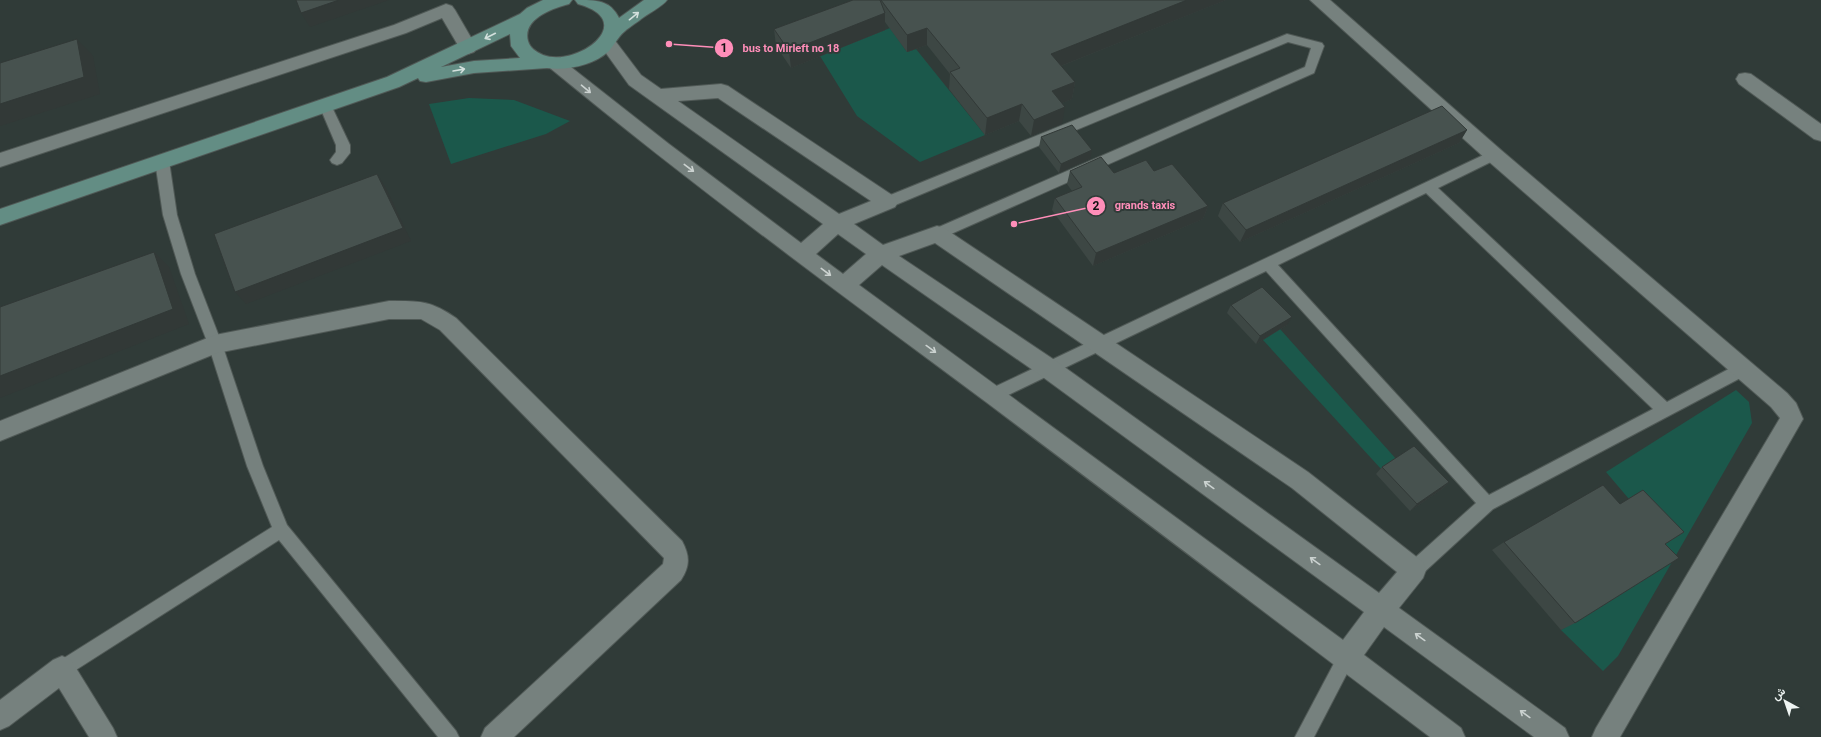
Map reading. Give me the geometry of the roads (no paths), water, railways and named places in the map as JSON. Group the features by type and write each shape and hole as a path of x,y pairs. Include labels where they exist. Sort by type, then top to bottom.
{"main road":[{"path":"0,216 393,82 468,48 525,19 534,11 546,4 563,0"},
{"path":"586,0 602,7 611,17 613,25 609,38"},
{"path":"393,82 474,67 571,62 585,58 598,51 609,38 646,6 658,0"},
{"path":"525,19 518,30 518,40 522,50 531,58 550,63"}],"street":[{"path":"1318,0 1494,155 1779,400 1792,419 1605,737"},
{"path":"0,160 400,29 443,5 468,48"},
{"path":"609,38 635,80 881,254 1048,368 1382,609 1556,737"},
{"path":"550,63 843,286 993,395 1452,737"},
{"path":"1745,79 1821,134"},
{"path":"658,96 721,91 888,202"},
{"path":"802,255 837,223 888,202"},
{"path":"843,286 881,254 937,234 1097,345 1300,480 1414,570 1382,609 1346,658"},
{"path":"0,431 215,344 389,310 420,310 432,313 448,324 673,549 677,557 677,565 672,572 494,737"},
{"path":"0,717 62,669 104,737"}],"lane":[{"path":"888,202 1287,38 1318,46 1310,70 937,234"},
{"path":"325,105 343,145 343,153 337,160"},
{"path":"993,395 1494,155"},
{"path":"162,161 170,215 188,274 215,344 255,466 281,530 450,737"},
{"path":"1428,187 1665,410"},
{"path":"1268,264 1487,504"},
{"path":"1414,570 1487,504 1743,369"},
{"path":"62,669 281,530"},
{"path":"1304,737 1346,658"}],"place":[{"name":"bus to Mirleft no 18","path":"669,44"},
{"name":"grands taxis","path":"1014,224"}]}
